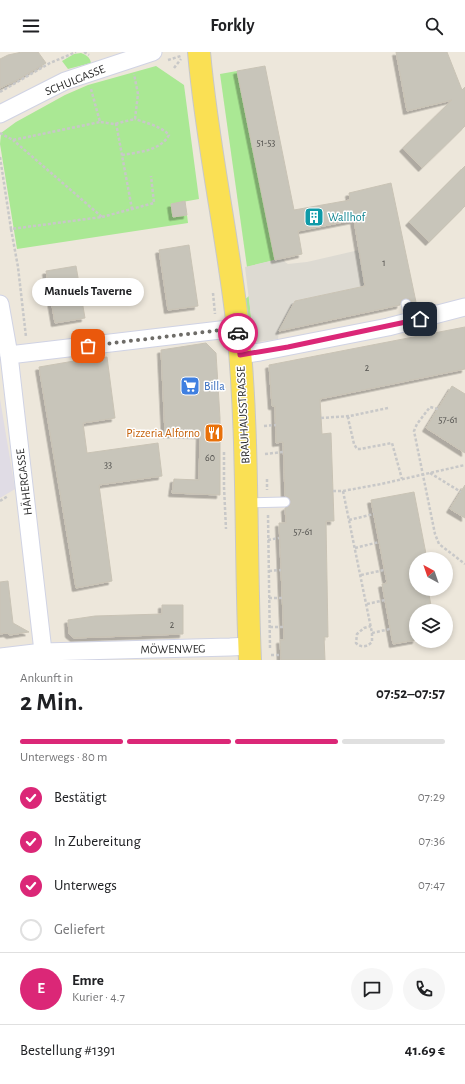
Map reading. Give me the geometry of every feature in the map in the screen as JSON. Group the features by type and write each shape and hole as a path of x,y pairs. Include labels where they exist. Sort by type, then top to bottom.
{"main road":[{"name":"BRAUHAUSSTRASSE","path":"188,55 229,329 240,355 247,503 257,654"}],"street":[{"name":"SCHULGASSE","path":"0,114 65,81 157,57"},
{"name":"HÄHERGASSE","path":"0,304 9,355 44,656"},
{"path":"240,355 411,321 465,307"},
{"path":"9,355 229,329"},
{"name":"MÖWENWEG","path":"0,657 230,648 257,654"}],"lane":[{"path":"406,304 411,321"},
{"path":"247,503 285,502"}],"path":[{"path":"0,92 50,63 76,52"},
{"path":"157,57 188,55"},
{"path":"174,68 188,55"},
{"path":"133,69 138,94 135,119"},
{"path":"90,84 100,122"},
{"path":"13,140 100,122 114,124 135,119 166,130 169,135 151,150 122,156"},
{"path":"116,123 132,209"},
{"path":"0,133 13,140 102,217"},
{"path":"0,157 18,267 27,342"},
{"path":"11,229 102,217 154,203 151,176"},
{"path":"212,287 215,316 229,329"},
{"path":"438,409 430,407 417,424 414,431 435,534 439,544 465,564"},
{"path":"321,418 350,416 388,408"},
{"path":"350,416 348,418 355,447 360,449 392,443 402,479"},
{"path":"264,426 276,425"},
{"path":"224,448 226,535"},
{"path":"265,454 283,452"},
{"path":"333,491 343,491 465,465"},
{"path":"430,472 461,492"},
{"path":"343,491 350,520 367,604 371,626 372,633 372,642 364,647 359,646 356,643 357,634 364,628 371,626"},
{"path":"350,520 374,514"},
{"path":"268,540 280,538"},
{"path":"355,548 379,542"},
{"path":"269,571 281,570"},
{"path":"361,575 384,570"},
{"path":"269,598 282,598"},
{"path":"367,604 385,600"},
{"path":"270,627 284,627"},
{"path":"372,633 390,630"},
{"path":"257,654 280,655"}],"shaded area":[{"path":"359,250 365,286 295,301 279,331 278,339 258,342 249,337 245,327 252,325 245,267 283,258 288,264 307,262"},
{"path":"0,399 15,489 0,498"}],"green space":[{"path":"81,53 88,56 91,63 68,69 62,61 74,54"},
{"path":"156,66 184,85 199,199 171,204 173,217 187,215 188,223 17,249 0,144 1,133 16,122 65,95 88,85"},
{"path":"237,71 275,260 247,267 220,74"},
{"path":"249,296 252,326 245,327 243,301"}],"building":[{"path":"22,52 38,52 46,63 0,88 0,59 8,55"},
{"path":"396,52 447,52 462,90 465,87 465,126 422,168 403,148 452,100 407,111"},
{"path":"265,66 294,210 350,200 349,193 391,183 416,302 412,303 410,299 405,298 401,300 400,305 279,331 295,301 365,286 354,220 298,231 302,254 275,260 237,71"},
{"path":"465,166 465,206 429,242 409,222"},
{"path":"185,201 187,215 173,217 171,204"},
{"path":"189,245 198,306 168,310 159,250"},
{"path":"76,266 85,318 55,323 46,271"},
{"path":"465,327 465,369 320,399 322,434 331,433 334,521 326,521 328,637 324,637 325,660 281,660 280,640 284,640 279,523 286,523 285,508 290,505 291,501 285,496 283,442 276,443 275,406 272,406 269,365"},
{"name":"Billa","path":"206,343 216,353 220,418 220,495 172,493 174,479 199,480 200,435 165,434 161,350"},
{"path":"107,357 115,418 83,423 87,453 158,443 162,476 99,485 112,581 76,588 39,367"},
{"path":"452,386 465,394 465,453 426,428"},
{"path":"465,485 465,518 450,509"},
{"path":"414,492 426,552 409,552 409,596 429,596 431,604 409,604 409,641 393,644 382,584 387,583 371,500"},
{"path":"8,581 13,623 29,632 10,635 7,633 0,634 0,582"},
{"path":"162,605 183,605 183,634 74,638 69,634 68,620 95,616 162,614"}],"way so far":[{"path":"88,346 238,328 238,333"}],"place":[{"name":"Wallhof","path":"314,217"},
{"name":"Manuels Taverne","path":"88,346"},
{"name":"Billa","path":"190,386"},
{"name":"Pizzeria Alforno","path":"214,433"}],"route":[{"path":"238,333 240,355 288,347 420,319"}]}
